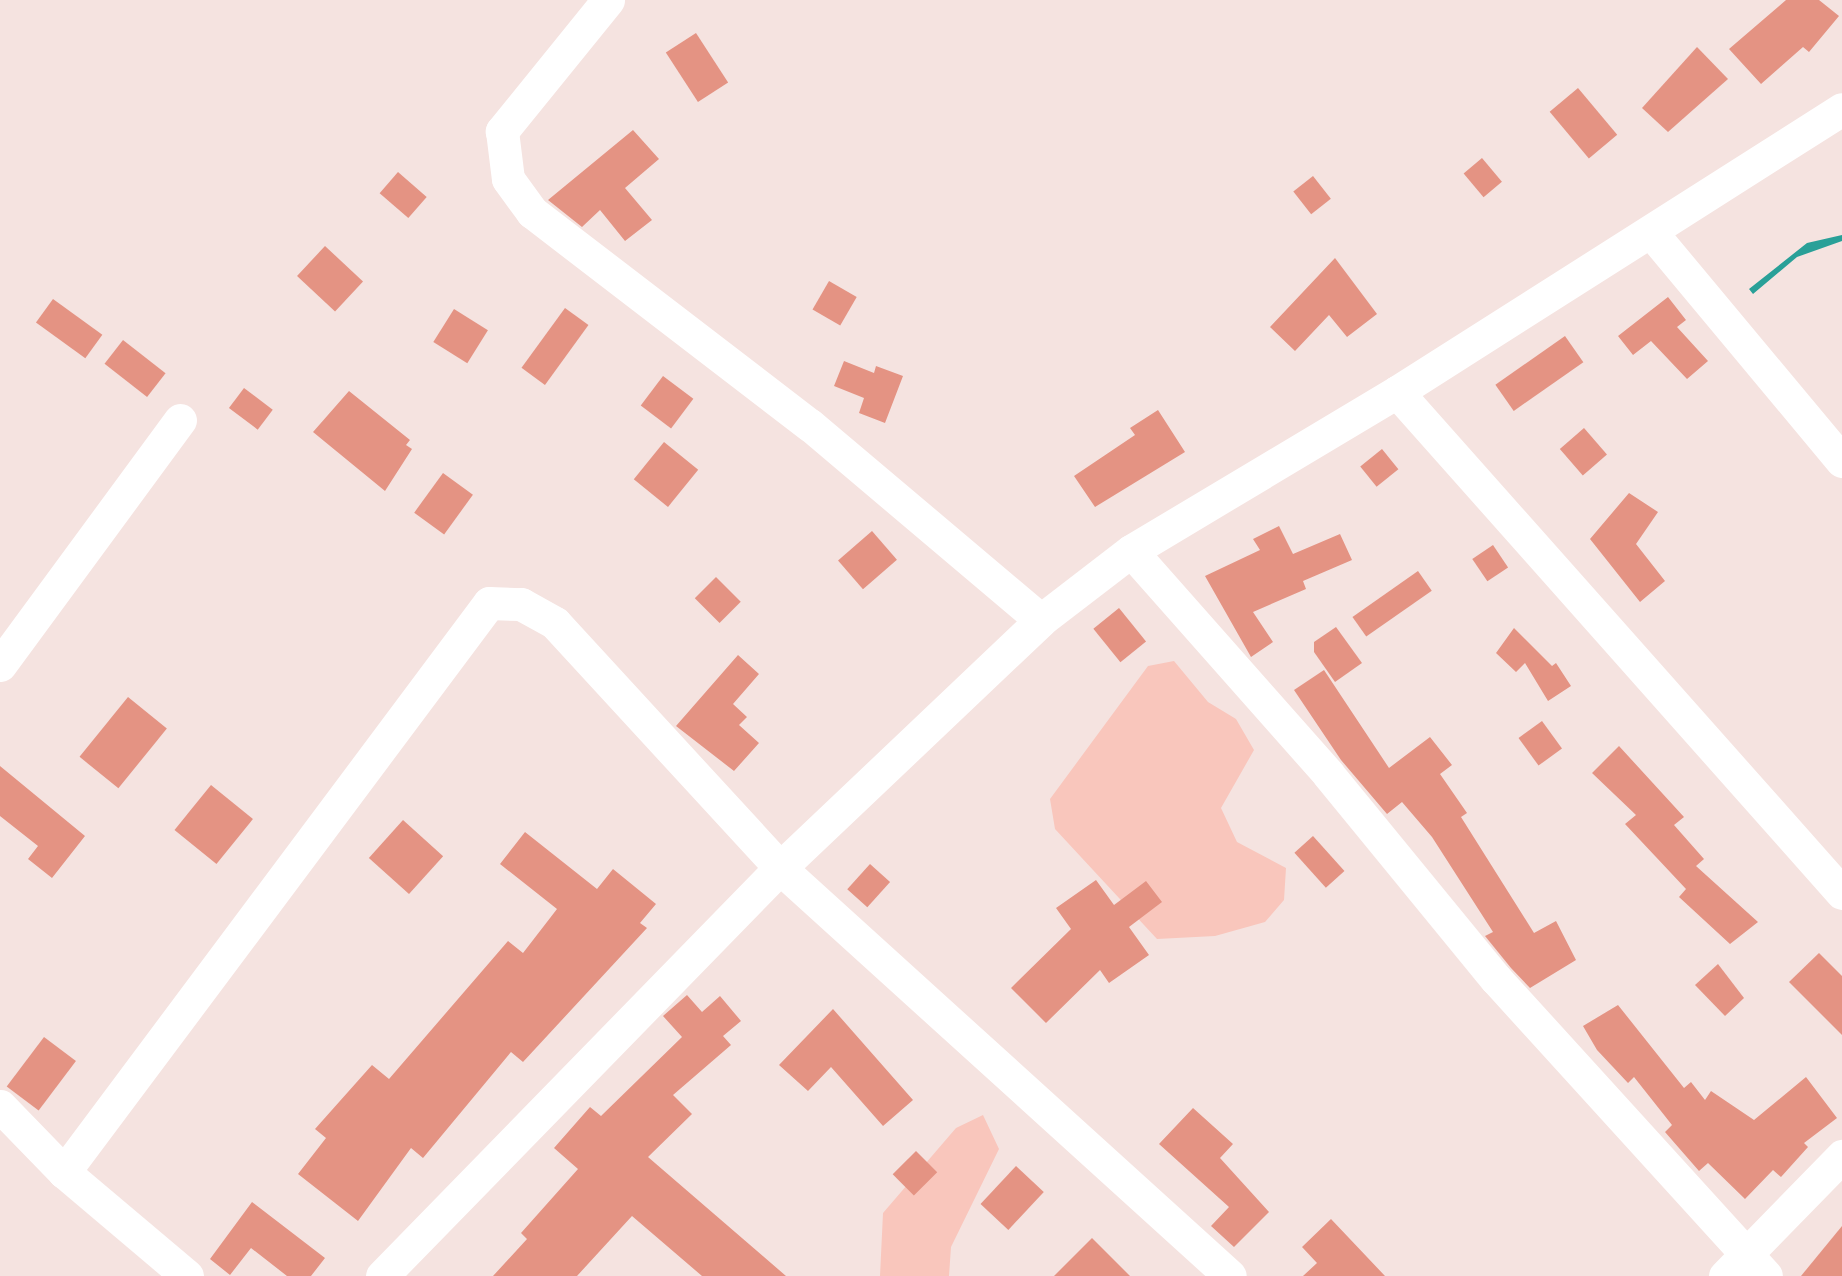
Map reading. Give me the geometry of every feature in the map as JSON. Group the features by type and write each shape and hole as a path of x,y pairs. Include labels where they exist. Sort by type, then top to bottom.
{"street":[{"path":"608,0 502,131 508,179 532,212 810,425 1041,620"},
{"path":"382,1276 780,867 1041,620 1131,551 1397,392 1842,109"},
{"path":"1651,232 1842,461"},
{"path":"1397,392 1842,893"},
{"path":"0,665 180,420"},
{"path":"1131,551 1328,774 1496,979 1745,1270 1842,1156"},
{"path":"64,1172 489,603 521,604 555,623 780,867 1230,1276"},
{"path":"0,1106 64,1172 187,1276"}],"shaded area":[{"path":"1174,661 1208,702 1236,719 1254,750 1221,808 1237,842 1286,868 1284,900 1265,922 1215,936 1157,939 1055,829 1050,799 1148,666"},
{"path":"983,1115 999,1149 951,1247 949,1276 880,1276 883,1213 956,1128"}],"water":[{"path":"1842,235 1842,241 1797,257 1753,294 1749,289 1807,243"}],"building":[{"path":"1786,0 1819,0 1839,16 1809,52 1803,47 1761,84 1729,49"},
{"path":"696,33 728,82 698,102 666,53"},
{"path":"1697,47 1728,79 1668,132 1642,108"},
{"path":"1578,88 1617,135 1589,159 1550,112"},
{"path":"633,130 659,159 625,188 652,220 625,241 600,210 582,227 548,200"},
{"path":"1482,158 1502,182 1484,197 1464,173"},
{"path":"398,172 427,197 408,218 380,193"},
{"path":"1313,176 1331,199 1311,214 1293,191"},
{"path":"325,246 363,281 335,311 297,276"},
{"path":"1335,258 1377,314 1347,337 1329,315 1295,351 1270,327"},
{"path":"829,281 857,297 840,326 812,310"},
{"path":"1668,297 1686,320 1677,327 1708,361 1687,379 1651,341 1633,355 1618,336"},
{"path":"53,299 102,335 85,358 36,322"},
{"path":"565,308 588,325 545,385 522,368"},
{"path":"454,309 488,330 467,363 433,342"},
{"path":"1565,336 1583,362 1514,411 1495,385"},
{"path":"123,340 166,373 147,397 105,364"},
{"path":"844,361 874,373 876,366 903,376 885,423 859,413 864,398 834,386"},
{"path":"663,376 693,399 671,428 641,406"},
{"path":"244,388 273,410 258,430 229,408"},
{"path":"349,391 410,440 406,445 412,449 385,491 313,432"},
{"path":"1158,410 1185,452 1095,507 1074,476 1135,435 1130,428"},
{"path":"1584,428 1607,454 1583,475 1560,449"},
{"path":"664,442 698,470 668,507 634,479"},
{"path":"1382,449 1398,469 1377,487 1360,467"},
{"path":"443,473 473,495 444,534 414,513"},
{"path":"1629,493 1658,512 1636,544 1665,581 1640,602 1590,539"},
{"path":"1279,526 1293,554 1340,534 1352,560 1303,581 1306,589 1253,612 1273,642 1251,657 1205,576 1260,550 1253,539"},
{"path":"872,531 897,560 863,589 838,561"},
{"path":"1493,545 1508,567 1487,581 1472,559"},
{"path":"1418,571 1432,591 1366,637 1352,617"},
{"path":"716,577 741,602 720,623 695,598"},
{"path":"1119,608 1146,641 1120,662 1093,629"},
{"path":"1336,627 1362,663 1335,682 1314,652 1314,642"},
{"path":"1514,628 1552,666 1556,663 1571,686 1548,701 1525,663 1516,672 1496,653"},
{"path":"738,655 759,674 733,704 747,717 739,725 759,743 734,771 676,726"},
{"path":"1324,670 1389,768 1430,737 1452,765 1440,774 1467,813 1461,817 1534,933 1556,921 1576,960 1530,988 1511,968 1485,936 1493,932 1432,837 1402,802 1387,814 1341,760 1294,690"},
{"path":"128,697 167,728 118,788 80,757"},
{"path":"1542,721 1562,749 1539,766 1519,738"},
{"path":"1619,746 1684,817 1674,825 1704,859 1696,866 1758,922 1730,944 1679,897 1686,889 1625,824 1636,815 1592,773"},
{"path":"0,766 85,836 52,878 28,859 38,846 0,816"},
{"path":"211,785 253,819 216,864 174,830"},
{"path":"403,820 443,856 409,894 369,858"},
{"path":"525,832 597,889 613,869 656,904 640,923 647,928 523,1062 511,1052 423,1158 411,1148 358,1221 298,1174 326,1138 315,1129 372,1065 389,1079 508,941 523,953 557,909 500,864"},
{"path":"1313,836 1344,871 1326,888 1294,853"},
{"path":"870,864 890,882 867,907 847,889"},
{"path":"1096,880 1114,905 1146,881 1162,902 1129,927 1149,955 1109,983 1100,970 1046,1023 1011,988 1071,929 1056,908"},
{"path":"1819,953 1842,976 1842,1035 1789,982"},
{"path":"1718,964 1744,998 1725,1016 1695,985"},
{"path":"687,995 702,1012 720,996 741,1021 723,1036 731,1045 673,1095 692,1114 648,1157 786,1276 702,1276 632,1216 577,1276 493,1276 527,1239 521,1233 578,1169 554,1148 590,1107 601,1116 682,1037 663,1016"},
{"path":"1618,1005 1684,1088 1691,1082 1705,1100 1711,1091 1754,1120 1806,1077 1837,1118 1804,1143 1808,1147 1781,1177 1773,1170 1745,1199 1708,1163 1699,1171 1665,1132 1672,1125 1634,1077 1628,1083 1597,1050 1583,1026"},
{"path":"833,1009 913,1100 883,1126 831,1067 808,1091 779,1065"},
{"path":"44,1037 76,1061 39,1111 7,1087"},
{"path":"1193,1108 1233,1144 1220,1158 1269,1212 1234,1247 1211,1226 1229,1207 1159,1144"},
{"path":"916,1151 937,1172 914,1196 893,1174"},
{"path":"1016,1166 1044,1192 1008,1230 981,1204"},
{"path":"252,1202 325,1258 311,1276 287,1276 251,1248 230,1275 210,1259"},
{"path":"1331,1219 1385,1276 1303,1276 1317,1263 1302,1247"},
{"path":"1842,1226 1842,1276 1801,1276"},
{"path":"1092,1238 1130,1276 1054,1276"}]}
